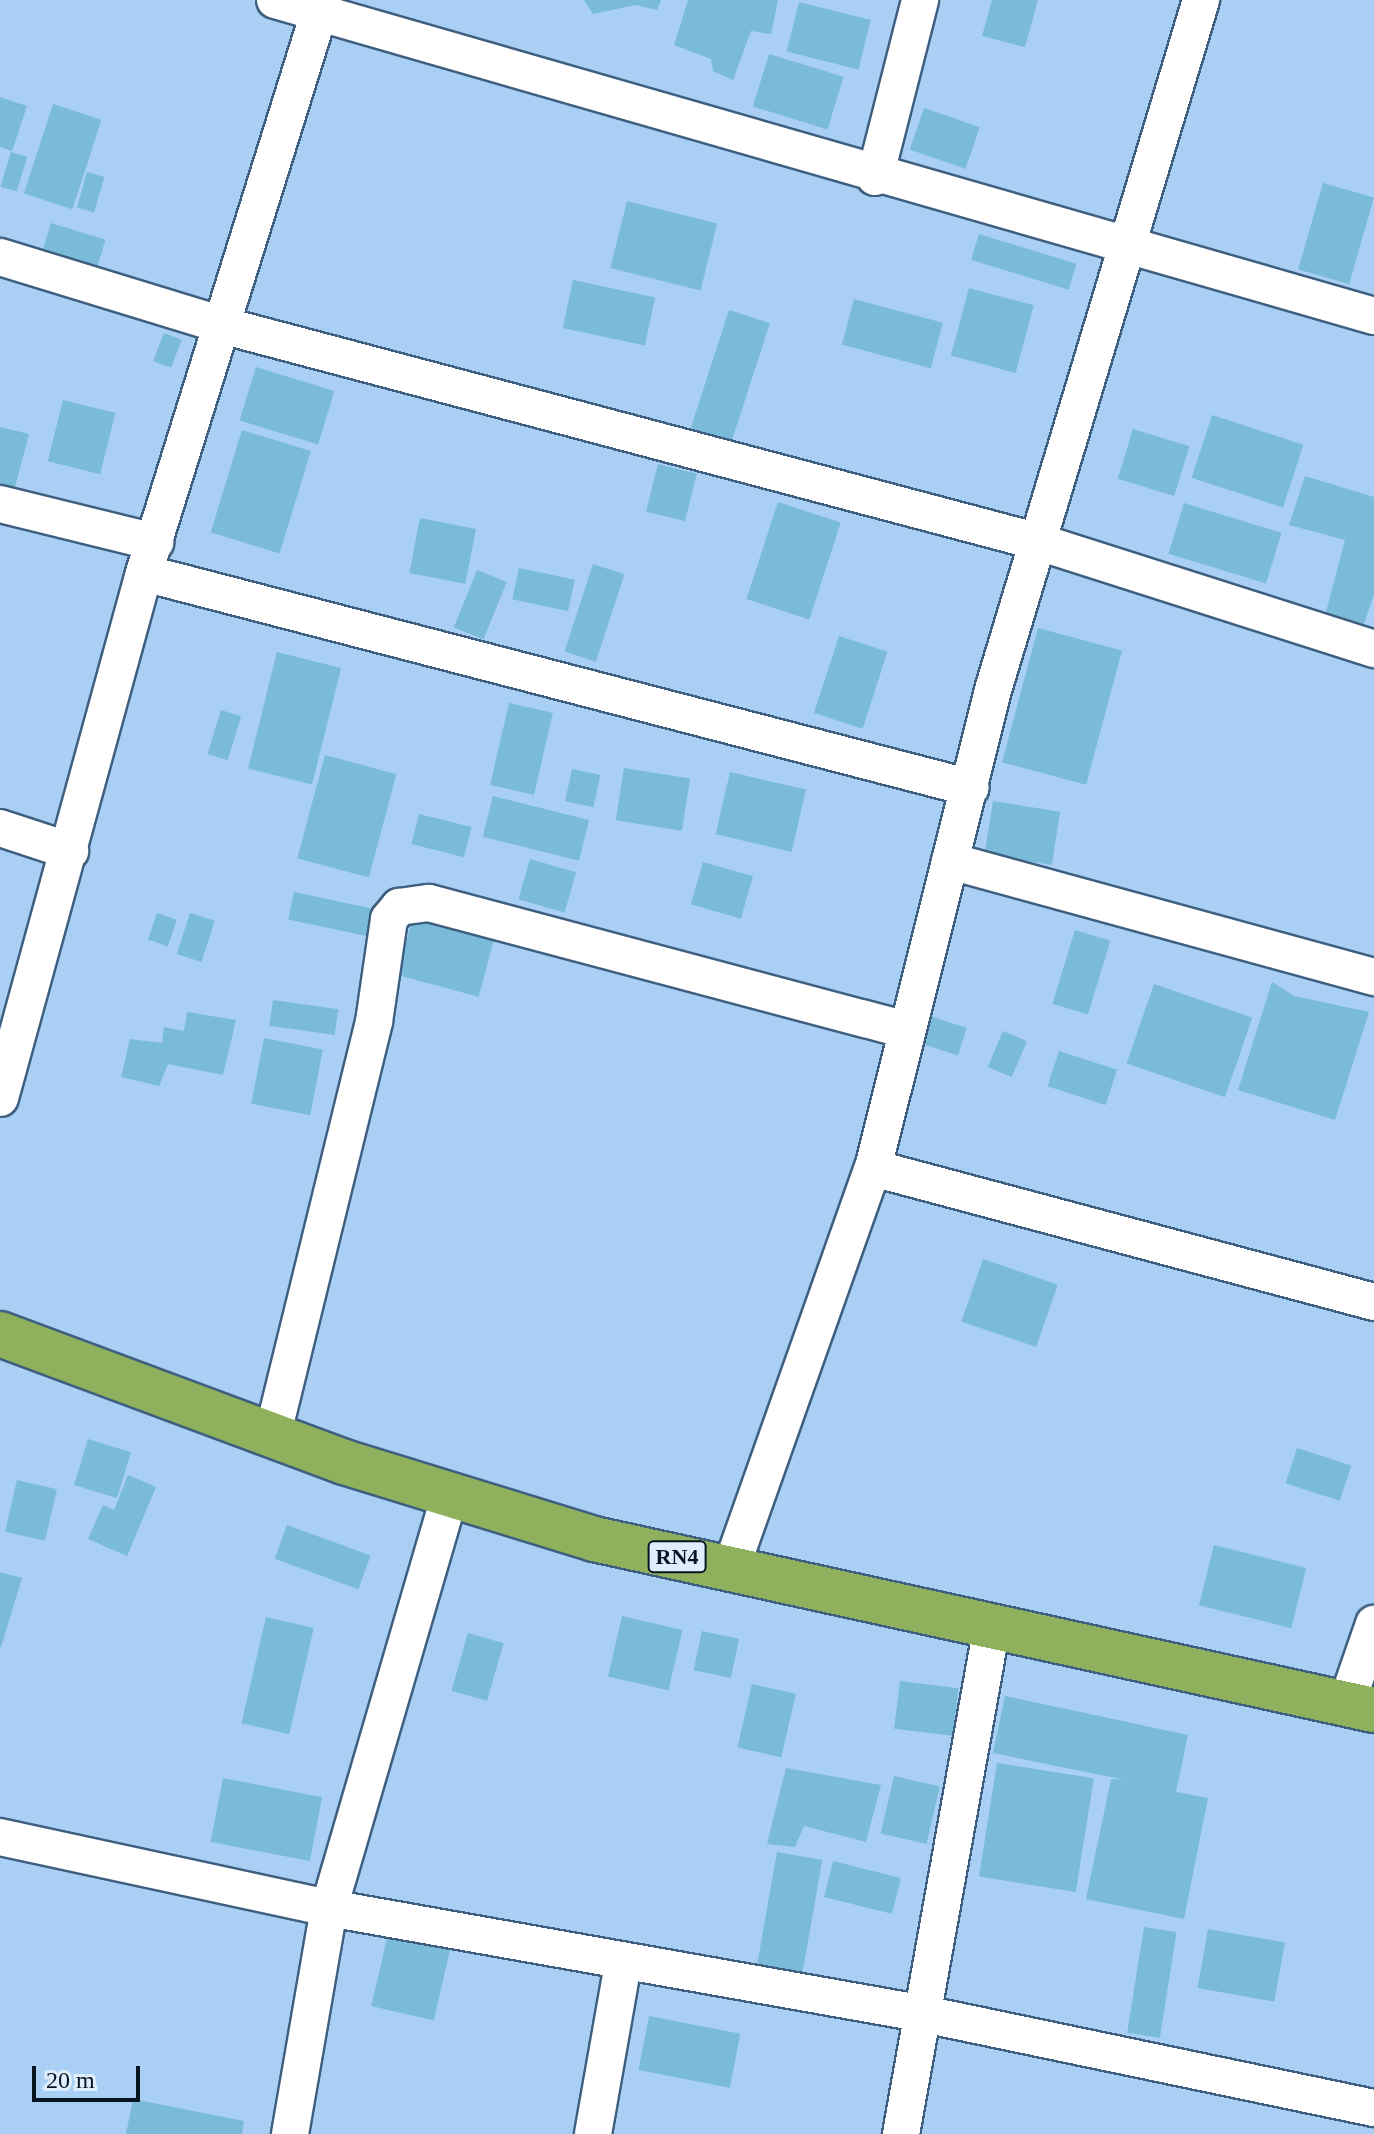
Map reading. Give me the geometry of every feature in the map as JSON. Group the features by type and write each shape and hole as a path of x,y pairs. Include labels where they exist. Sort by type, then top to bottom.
{"highway":[{"name":"RN4","path":"0,1334 272,1437 594,1539 1360,1708"}],"street":[{"path":"275,0 321,7 875,177 1125,250 1374,316"},
{"path":"875,177 920,0"},
{"path":"731,1568 873,1168 904,1029 1039,542 1201,0"},
{"path":"0,1098 150,558 225,326 321,7"},
{"path":"0,257 225,326 1039,542 1374,649"},
{"path":"0,504 150,558 971,788"},
{"path":"0,828 70,851"},
{"path":"950,861 1374,977"},
{"path":"272,1437 374,1022 389,919 399,907 429,903 904,1029"},
{"path":"873,1168 1374,1302"},
{"path":"290,2134 329,1908 450,1494"},
{"path":"1360,1708 1374,1624"},
{"path":"901,2134 919,2013 992,1626"},
{"path":"0,1837 329,1908 623,1964 919,2013 1374,2108"},
{"path":"593,2134 623,1964"}],"building":[{"path":"584,0 661,0 657,10 635,5 593,14"},
{"path":"688,0 778,0 771,34 751,31 733,80 713,71 711,59 674,45"},
{"path":"992,0 1038,0 1025,47 982,36"},
{"path":"799,2 871,20 858,69 787,51"},
{"path":"769,54 844,77 828,129 753,107"},
{"path":"0,97 27,106 12,151 0,147"},
{"path":"53,104 102,120 72,209 24,193"},
{"path":"924,108 980,127 965,169 910,150"},
{"path":"11,152 27,157 17,191 0,186"},
{"path":"87,172 104,177 94,213 77,208"},
{"path":"1323,183 1374,198 1349,284 1298,270"},
{"path":"627,201 717,223 701,290 610,268"},
{"path":"51,223 106,240 98,265 43,249"},
{"path":"979,234 1077,264 1069,290 971,260"},
{"path":"573,280 655,297 645,345 563,328"},
{"path":"969,288 1034,305 1016,373 951,356"},
{"path":"854,299 943,323 931,368 842,344"},
{"path":"729,310 770,323 732,441 691,428"},
{"path":"164,333 182,340 171,368 153,361"},
{"path":"256,367 334,391 318,445 240,421"},
{"path":"63,400 115,413 100,474 48,461"},
{"path":"1212,415 1303,445 1283,507 1192,478"},
{"path":"0,427 29,434 14,491 0,488"},
{"path":"1133,429 1189,446 1174,496 1118,479"},
{"path":"242,430 311,451 280,553 211,532"},
{"path":"658,464 697,474 685,521 646,512"},
{"path":"1305,476 1374,497 1374,594 1364,624 1326,612 1345,540 1289,525"},
{"path":"778,502 841,522 809,619 746,599"},
{"path":"1184,503 1282,533 1266,584 1169,554"},
{"path":"420,518 476,529 465,584 409,573"},
{"path":"593,564 624,574 596,662 565,651"},
{"path":"519,568 575,580 568,611 512,599"},
{"path":"477,570 507,582 483,639 454,627"},
{"path":"1038,628 1122,651 1086,785 1002,762"},
{"path":"839,636 888,652 862,729 814,713"},
{"path":"277,652 341,668 312,784 248,768"},
{"path":"509,703 553,713 534,795 490,785"},
{"path":"221,710 241,716 228,760 208,754"},
{"path":"325,755 396,774 369,878 297,858"},
{"path":"624,768 690,778 682,831 616,820"},
{"path":"572,769 600,775 594,807 565,801"},
{"path":"730,772 806,790 792,852 716,834"},
{"path":"493,796 589,820 579,861 483,837"},
{"path":"993,801 1060,812 1052,865 985,854"},
{"path":"419,814 471,827 464,857 412,844"},
{"path":"530,859 576,872 565,913 518,899"},
{"path":"703,862 753,876 741,919 691,904"},
{"path":"294,892 377,910 371,937 288,919"},
{"path":"157,913 177,920 168,946 148,939"},
{"path":"190,913 215,921 201,962 177,954"},
{"path":"413,917 494,939 479,997 397,975"},
{"path":"1075,930 1110,941 1088,1014 1052,1004"},
{"path":"1272,982 1294,996 1369,1012 1335,1120 1238,1090"},
{"path":"1154,984 1252,1018 1225,1097 1127,1063"},
{"path":"273,1000 338,1009 335,1035 269,1026"},
{"path":"187,1012 236,1020 223,1075 168,1064 159,1086 121,1077 130,1039 162,1043 164,1027 184,1031"},
{"path":"924,1014 967,1028 958,1055 915,1042"},
{"path":"1003,1031 1027,1041 1012,1077 988,1067"},
{"path":"264,1038 323,1049 310,1115 251,1104"},
{"path":"1059,1051 1117,1070 1106,1105 1048,1086"},
{"path":"983,1259 1058,1285 1036,1347 962,1321"},
{"path":"88,1439 131,1452 117,1498 74,1485"},
{"path":"1297,1448 1351,1466 1340,1501 1286,1483"},
{"path":"128,1475 156,1487 127,1556 88,1539 103,1505 114,1510"},
{"path":"17,1480 57,1489 45,1541 5,1532"},
{"path":"287,1525 371,1555 358,1589 275,1559"},
{"path":"1214,1545 1306,1568 1291,1628 1199,1605"},
{"path":"0,1572 22,1578 1,1647 0,1647"},
{"path":"622,1616 682,1630 668,1690 608,1676"},
{"path":"266,1617 314,1628 289,1734 241,1723"},
{"path":"702,1631 739,1639 731,1678 694,1670"},
{"path":"468,1633 504,1643 487,1701 451,1691"},
{"path":"900,1681 959,1688 953,1736 894,1729"},
{"path":"752,1684 796,1694 781,1757 737,1747"},
{"path":"1005,1696 1188,1735 1176,1792 1208,1798 1184,1919 1086,1899 1111,1779 1125,1780 993,1753"},
{"path":"997,1763 1094,1778 1076,1892 979,1877"},
{"path":"786,1768 881,1785 866,1842 804,1826 795,1847 767,1844"},
{"path":"894,1776 940,1787 927,1844 881,1833"},
{"path":"223,1778 322,1797 310,1861 211,1842"},
{"path":"777,1852 822,1860 802,1973 757,1965"},
{"path":"833,1861 901,1878 892,1914 824,1897"},
{"path":"1144,1927 1177,1932 1160,2038 1127,2033"},
{"path":"1208,1929 1285,1943 1274,2002 1198,1988"},
{"path":"388,1934 450,1948 434,2021 371,2006"},
{"path":"649,2016 740,2034 730,2088 639,2070"},
{"path":"133,2099 244,2121 242,2134 126,2134"}]}
